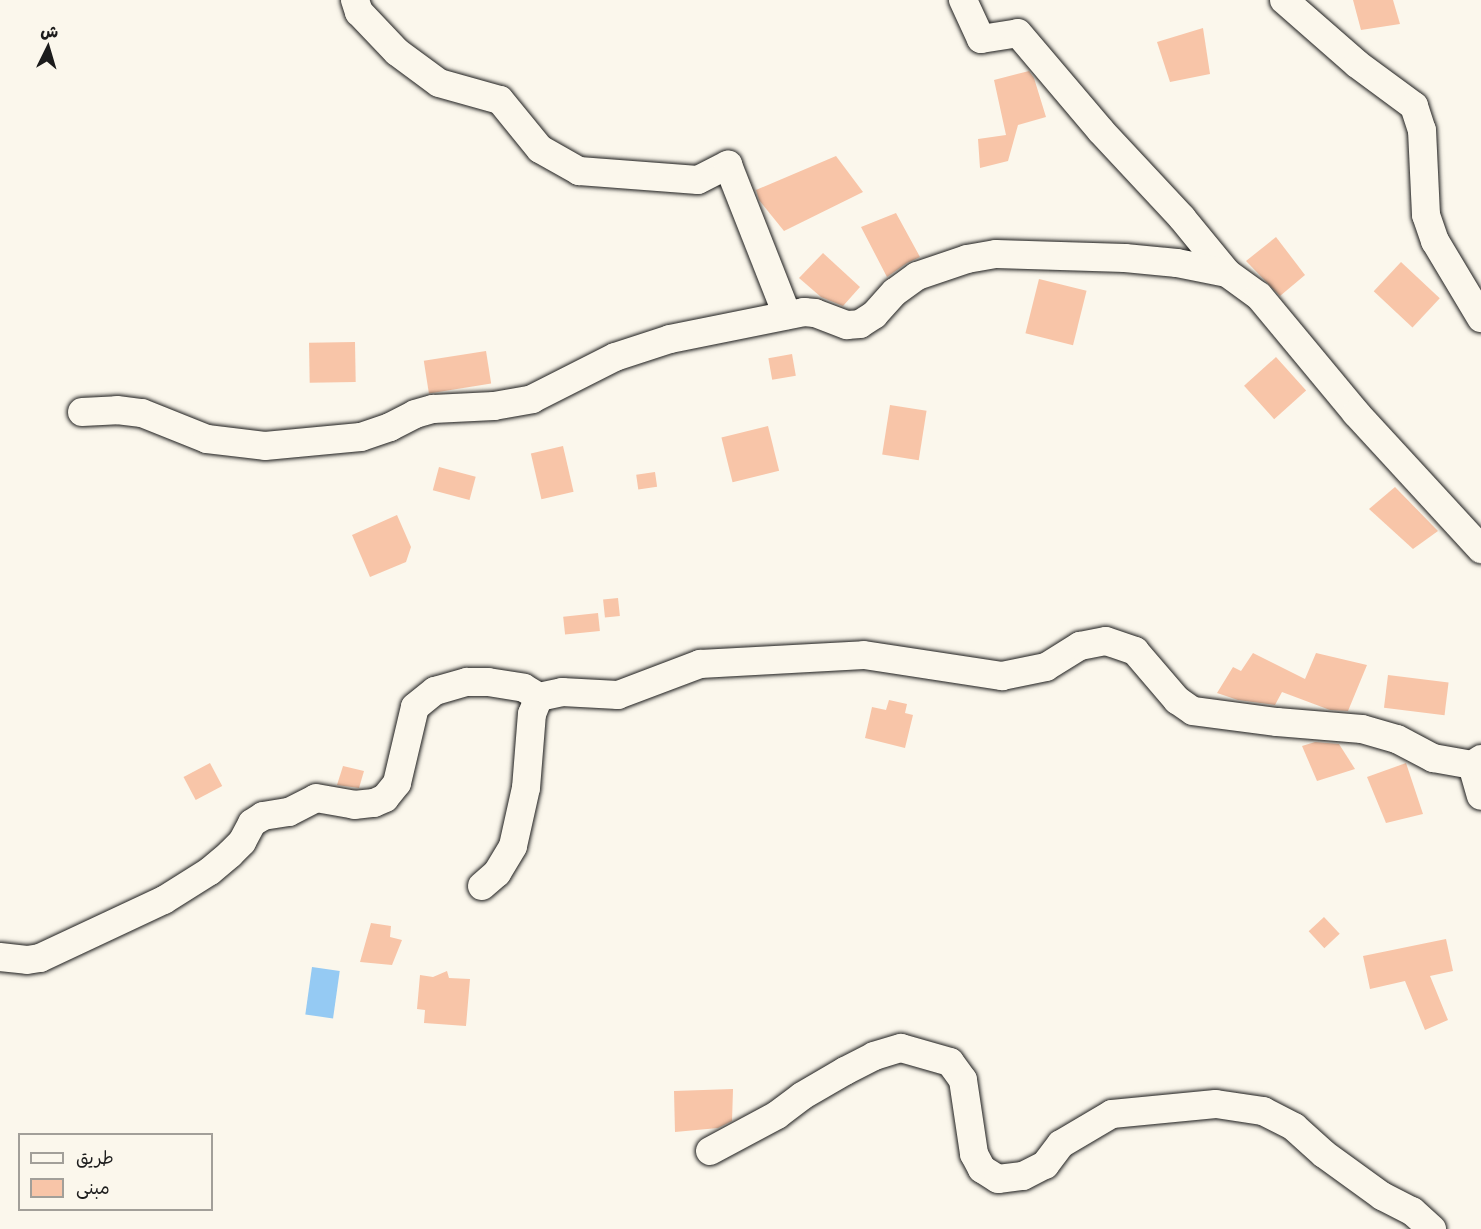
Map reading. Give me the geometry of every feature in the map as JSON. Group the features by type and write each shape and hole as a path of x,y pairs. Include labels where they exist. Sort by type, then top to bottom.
{"street":[{"path":"354,0 359,12 397,52 439,83 500,100 540,149 579,171 698,180 728,165 787,315"},
{"path":"963,0 981,39 1018,33 1227,273 1258,296 1356,413 1481,549"},
{"path":"1284,0 1358,64 1414,106 1422,130 1426,215 1435,241 1481,318"},
{"path":"82,412 117,410 142,413 191,435 242,444 293,445 352,438 390,427 415,414 433,409 494,406 532,399 638,348 787,315 815,313 847,325 860,324 874,315 895,292 917,276 941,266 996,254 1125,258 1177,263 1227,273"},
{"path":"0,957 27,960 40,958 164,900 217,866 236,849 252,823 263,816 289,812 316,798 354,805 374,804 385,798 397,783 415,707 435,691 467,682 488,682 524,688 539,697 562,692 618,695 700,664 846,656 879,657 1002,676 1046,667 1080,646 1106,641 1135,651 1177,700 1193,711 1362,729 1397,739 1433,758 1477,762 1481,796"},
{"path":"482,886 501,867 513,846 526,788 532,714 539,697"},
{"path":"710,1151 777,1115 802,1096 854,1066 874,1056 901,1048 950,1062 963,1080 974,1154 982,1169 998,1179 1023,1176 1045,1165 1061,1144 1112,1114 1216,1104 1263,1111 1294,1127 1324,1154 1382,1196 1412,1211 1432,1229"}],"water":[{"path":"312,967 340,971 333,1018 305,1015"}],"building":[{"path":"1353,0 1393,0 1400,24 1361,30"},
{"path":"1203,28 1210,74 1170,82 1157,42"},
{"path":"1029,71 1034,78 1046,117 1018,125 1008,161 980,168 978,139 1006,135 994,80"},
{"path":"836,156 863,192 784,231 759,200 756,190"},
{"path":"896,213 920,257 887,277 861,227"},
{"path":"1276,237 1305,275 1280,296 1246,261"},
{"path":"823,253 860,287 843,306 821,297 799,278"},
{"path":"1401,262 1440,298 1412,327 1374,291"},
{"path":"1039,279 1087,291 1073,345 1025,333"},
{"path":"355,342 356,382 310,383 309,343"},
{"path":"486,351 491,384 429,393 424,361"},
{"path":"792,354 796,376 772,380 768,358"},
{"path":"1276,357 1306,390 1274,419 1244,386"},
{"path":"890,405 927,411 919,460 882,454"},
{"path":"768,426 779,471 733,482 721,438"},
{"path":"563,446 574,492 541,499 531,453"},
{"path":"439,467 476,477 469,500 433,490"},
{"path":"655,472 657,487 638,489 636,475"},
{"path":"1395,487 1438,531 1413,549 1369,509"},
{"path":"397,515 411,547 406,562 370,577 352,535"},
{"path":"618,598 620,616 605,617 603,600"},
{"path":"598,613 600,631 565,635 563,617"},
{"path":"1253,653 1305,679 1316,653 1367,665 1348,711 1330,710 1282,692 1275,705 1238,700 1217,693 1233,667 1241,671"},
{"path":"1388,675 1449,682 1445,715 1384,708"},
{"path":"889,700 907,704 905,713 913,715 905,748 865,738 872,707 886,710"},
{"path":"1315,742 1339,744 1355,769 1317,781 1302,746"},
{"path":"210,763 222,786 196,800 184,777"},
{"path":"1406,763 1423,814 1386,823 1367,777"},
{"path":"343,766 364,771 359,788 337,785"},
{"path":"1324,917 1340,934 1324,948 1309,931"},
{"path":"371,923 391,926 390,937 402,940 392,965 360,962"},
{"path":"1446,939 1453,971 1430,976 1448,1020 1425,1030 1405,981 1370,989 1363,956"},
{"path":"447,971 449,978 470,979 466,1026 424,1023 425,1010 417,1009 420,975 433,977"},
{"path":"733,1089 732,1121 718,1128 675,1132 674,1091"}]}
